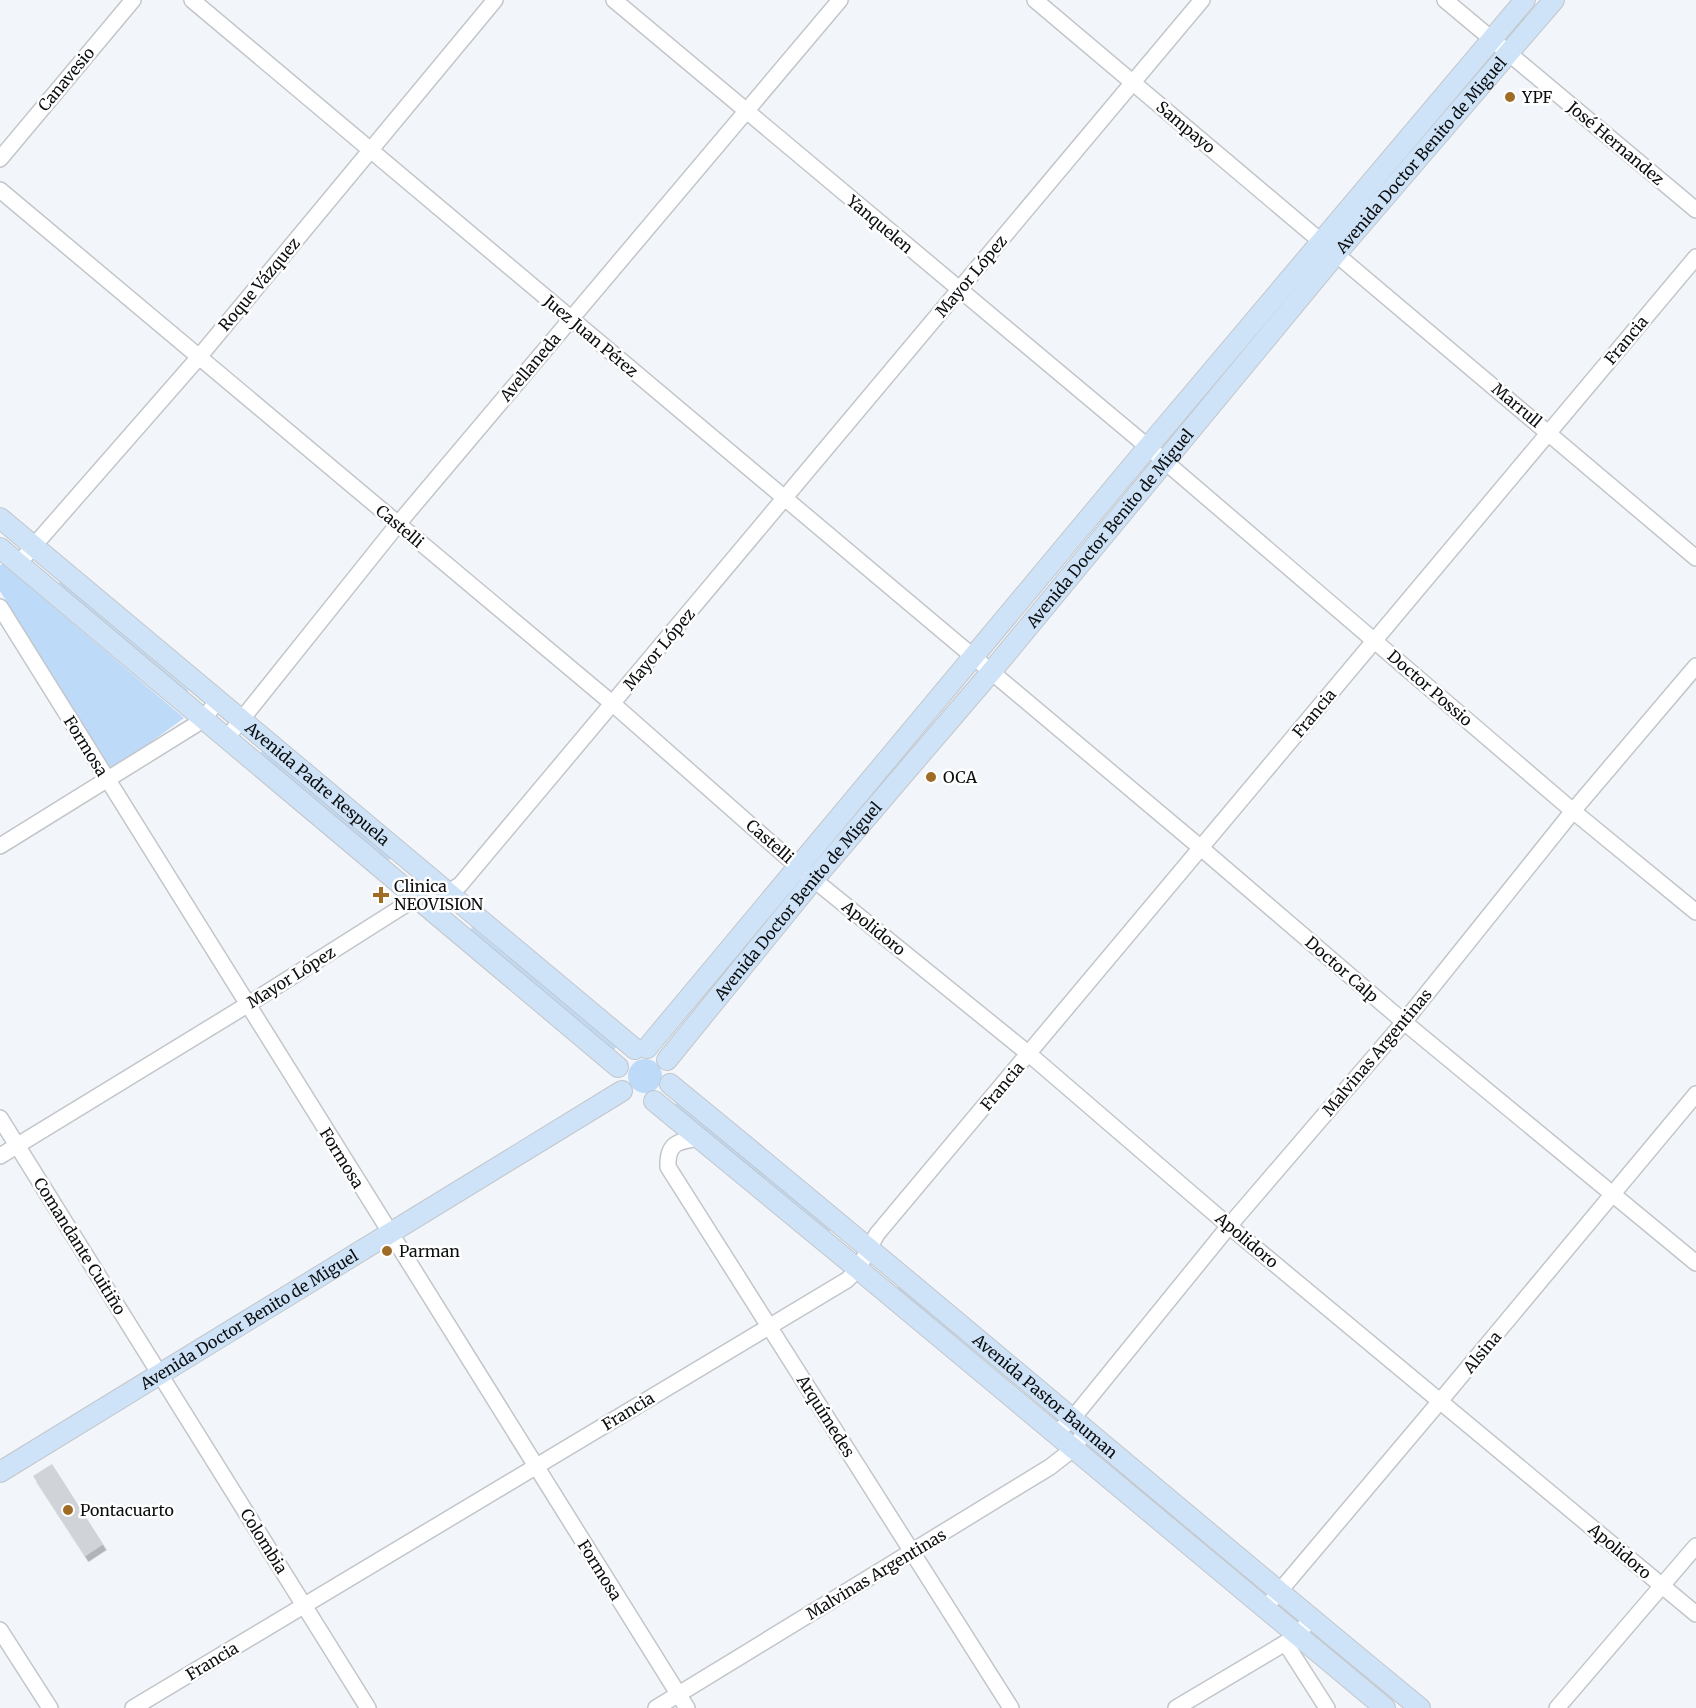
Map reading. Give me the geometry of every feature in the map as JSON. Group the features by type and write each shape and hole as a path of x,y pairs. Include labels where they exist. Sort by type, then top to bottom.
{"main road":[{"name":"Avenida Doctor Benito de Miguel","path":"641,1049 1525,0"},
{"name":"Avenida Doctor Benito de Miguel","path":"667,1060 814,879 991,672 1336,254 1554,0"},
{"name":"Avenida Padre Respuela","path":"2,524 33,546 447,893 641,1049"},
{"name":"Avenida Padre Respuela","path":"0,548 618,1067"},
{"path":"641,1049 659,1052 667,1060 671,1070 670,1084 661,1097 654,1101 636,1101 622,1091 617,1075 618,1067 628,1053 641,1049"},
{"name":"Avenida Pastor Bauman","path":"670,1084 869,1246 1420,1708"},
{"name":"Avenida Doctor Benito de Miguel","path":"0,1472 622,1091"},
{"name":"Avenida Pastor Bauman","path":"654,1101 1265,1608 1291,1640 1385,1708"}],"street":[{"name":"Canavesio","path":"0,159 133,0"},
{"name":"Juez Juan Pérez","path":"192,0 991,672"},
{"name":"Roque Vázquez","path":"18,564 199,357 495,0"},
{"name":"Yanquelen","path":"614,0 1148,447"},
{"name":"Avellaneda","path":"226,739 398,524 840,0"},
{"name":"Sampayo","path":"1035,0 1336,254"},
{"name":"Mayor López","path":"0,1156 247,1005 416,898 447,893 460,885 1202,0"},
{"name":"José Hernandez","path":"1445,0 1696,210"},
{"name":"Castelli","path":"0,190 613,704 797,866"},
{"name":"Marrull","path":"1336,254 1696,558"},
{"name":"Francia","path":"133,1708 847,1280 858,1269 877,1234 1696,256"},
{"name":"Doctor Possio","path":"1148,447 1573,811 1696,912"},
{"name":"Formosa","path":"0,607 389,1234 687,1708"},
{"name":"Malvinas Argentinas","path":"656,1708 912,1553 1050,1467 1073,1449 1080,1424 1229,1226 1404,1022 1573,811 1696,666"},
{"name":"Doctor Calp","path":"991,672 1404,1022 1696,1263"},
{"path":"0,846 203,720 217,701"},
{"name":"Apolidoro","path":"797,866 1029,1054 1229,1226 1696,1614"},
{"name":"Alsina","path":"1265,1608 1696,1094"},
{"name":"Comandante Cuitiño","path":"0,1118 160,1374"},
{"name":"Arquímedes","path":"699,1138 681,1141 672,1146 667,1156 668,1167 1011,1708"},
{"name":"Colombia","path":"160,1374 368,1708"},
{"name":"Malvinas Argentinas","path":"1055,1434 1080,1424"},
{"path":"1557,1708 1696,1546"},
{"path":"1176,1708 1291,1640 1311,1618"},
{"path":"0,1630 50,1708"},
{"path":"1291,1640 1327,1708"}],"shaded area":[{"path":"3,564 184,718 112,770 0,591 0,565"},
{"path":"60,582 188,690 186,693 57,585"},
{"path":"263,750 391,858 388,861 260,754"},
{"path":"472,927 616,1047 614,1050 470,931"},
{"path":"645,1059 657,1064 662,1076 657,1088 645,1093 633,1088 628,1076 633,1064"},
{"path":"676,1103 832,1229 829,1231 674,1105"},
{"path":"901,1284 1045,1403 1041,1406 897,1288"}],"building":[{"name":"Pontacuarto","path":"52,1464 103,1544 85,1556 33,1476"}],"place":[{"name":"YPF","path":"1510,97"},
{"name":"OCA","path":"931,777"},
{"name":"Clinica NEOVISION","path":"381,895"},
{"name":"Parman","path":"387,1251"},
{"name":"Pontacuarto","path":"68,1510"}]}
